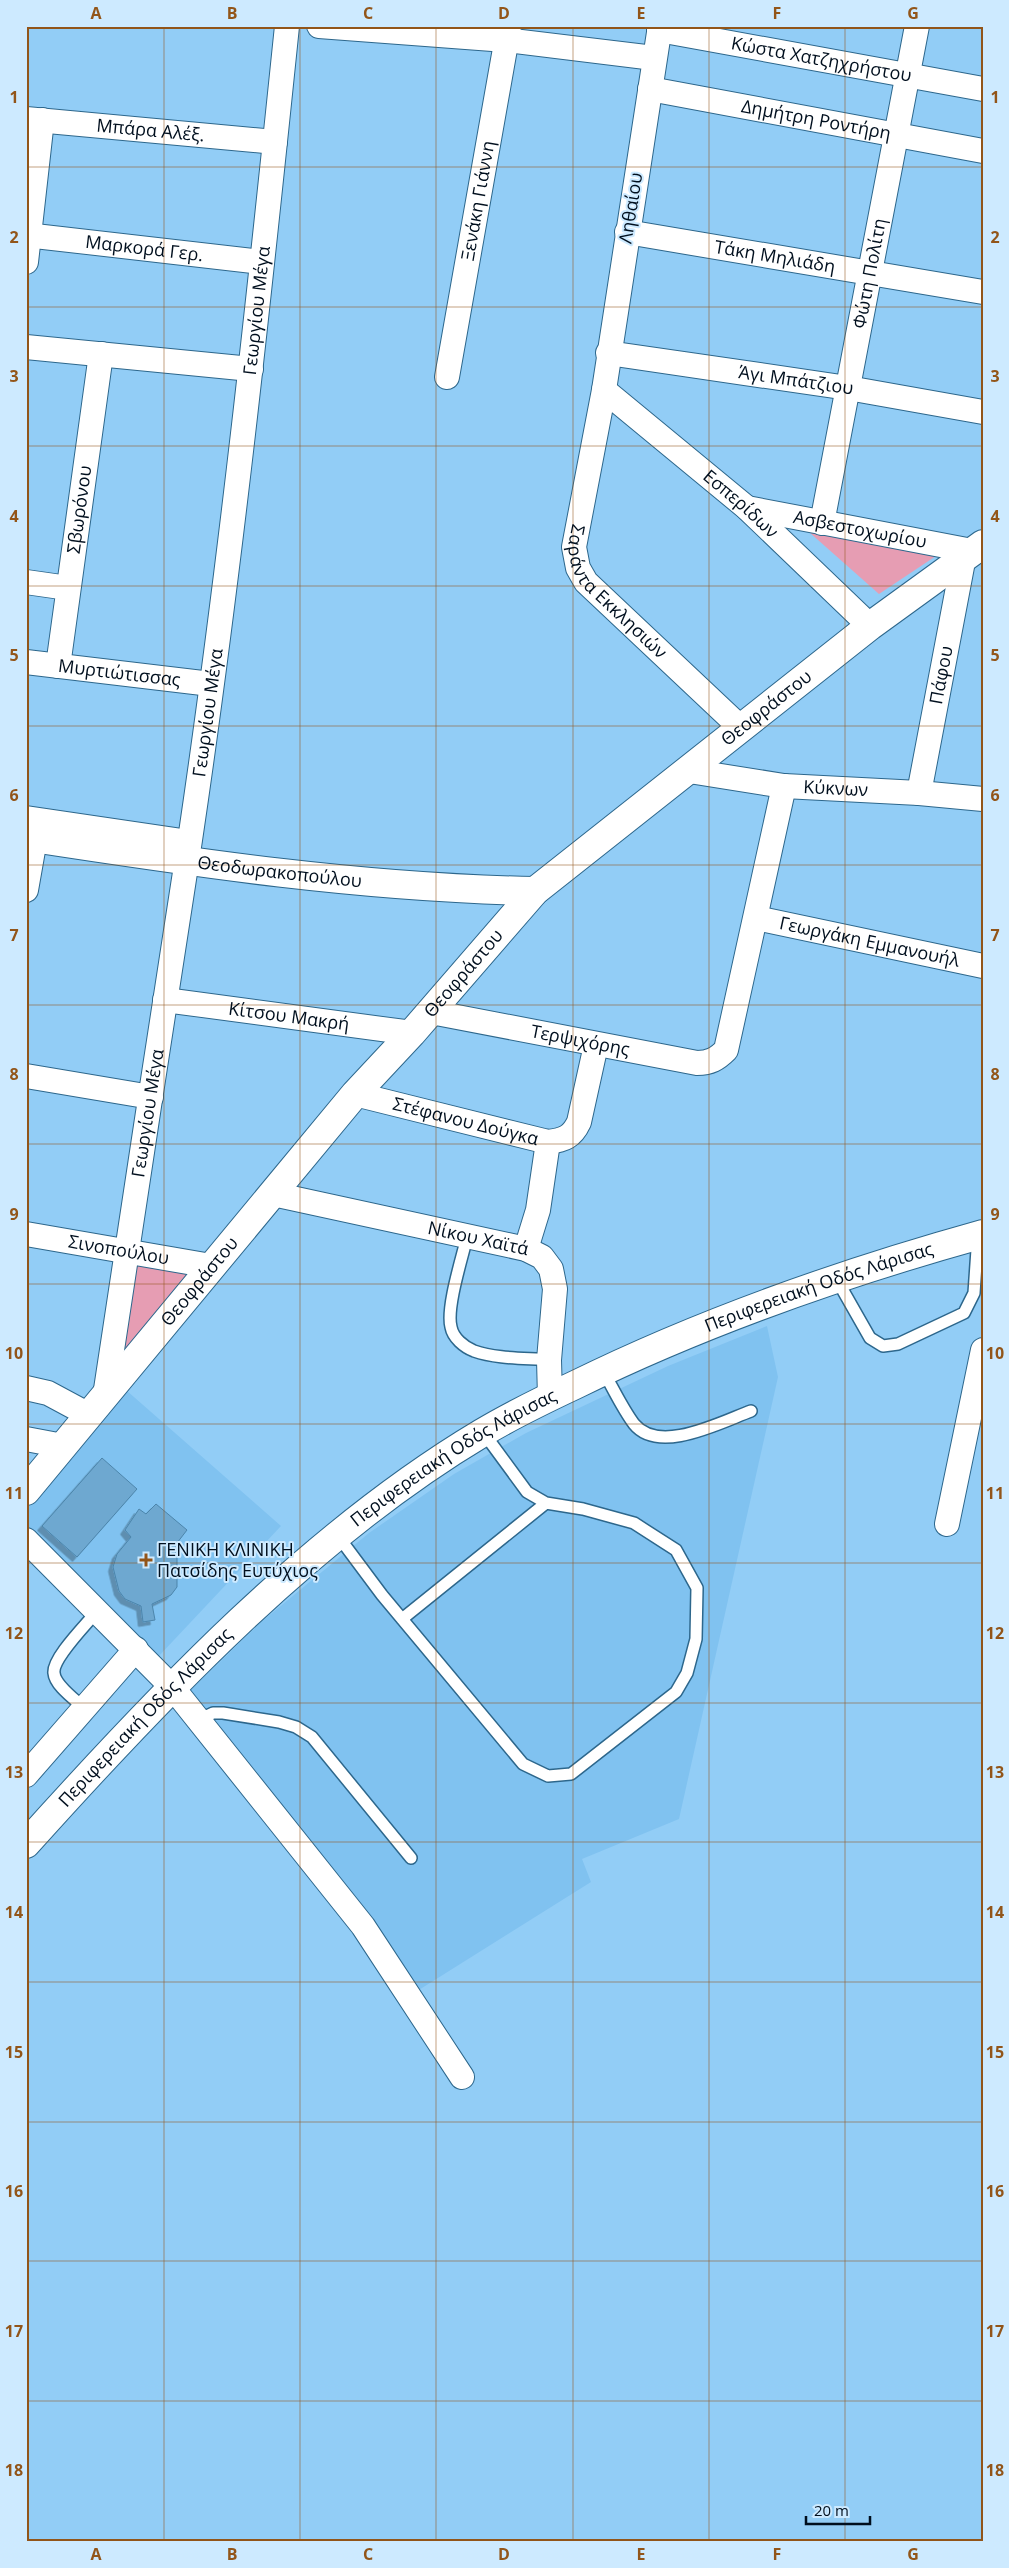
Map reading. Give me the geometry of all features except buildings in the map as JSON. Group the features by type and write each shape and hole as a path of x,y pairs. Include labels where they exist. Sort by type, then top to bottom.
{"main road":[{"name":"Θεοφράστου","path":"26,1491 355,1094 431,1012 535,891 870,626 973,550"},
{"name":"Θεοδωρακοπούλου","path":"29,831 188,852 374,883 457,889 535,891"},
{"name":"Περιφερειακή Οδός Λάρισας","path":"26,1844 173,1688 266,1597 338,1536 415,1476 483,1432 603,1370 728,1317 981,1234"}],"street":[{"name":"Γεωργίου Μέγα","path":"97,1406 126,1252 188,852 251,369 287,26"},
{"path":"319,26 507,33 654,58"},
{"name":"Φώτη Πολίτη","path":"822,523 918,26"},
{"name":"Κώστα Χατζηχρήστου","path":"660,28 983,89"},
{"name":"Ληθαίου","path":"604,390 608,353 660,28"},
{"name":"Ξενάκη Γιάννη","path":"447,377 507,33"},
{"name":"Δημήτρη Ροντήρη","path":"650,89 983,151"},
{"name":"Μπάρα Αλέξ.","path":"34,120 275,142"},
{"path":"26,262 34,120"},
{"name":"Τάκη Μηλιάδη","path":"627,232 983,292"},
{"name":"Μαρκορά Γερ.","path":"28,236 262,262"},
{"path":"26,347 251,369"},
{"name":"Άγι Μπάτζιου","path":"608,353 848,388 983,412"},
{"name":"Σβωρόνου","path":"58,666 101,354"},
{"name":"Εσπερίδων","path":"604,390 747,508 870,626"},
{"name":"Σαράντα Εκκλησιών","path":"604,390 574,547 578,568 586,582 742,729"},
{"name":"Ασβεστοχωρίου","path":"747,508 973,550"},
{"name":"Πάφου","path":"919,793 973,550"},
{"path":"26,582 68,588"},
{"name":"Μυρτιώτισσας","path":"26,662 211,684"},
{"name":"Κύκνων","path":"689,771 784,786 919,793 983,800"},
{"path":"756,918 784,786"},
{"path":"26,890 29,831"},
{"name":"Γεωργάκη Εμμανουήλ","path":"756,918 983,966"},
{"name":"Τερψιχόρης","path":"431,1012 596,1045 697,1063 707,1063 718,1058 726,1050 756,918"},
{"name":"Κίτσου Μακρή","path":"166,1000 412,1033"},
{"name":"Στέφανου Δούγκα","path":"355,1094 548,1142 564,1140 574,1132 596,1045"},
{"path":"26,1076 151,1097"},
{"path":"526,1249 538,1210 548,1142"},
{"name":"Νίκου Χαϊτά","path":"273,1194 526,1249 542,1257 551,1269 555,1289 550,1360 550,1396"},
{"name":"Σινοπούλου","path":"26,1234 211,1266"},
{"path":"947,1524 974,1440 983,1350"},
{"path":"26,1388 97,1406"},
{"path":"26,1439 63,1446"},
{"path":"26,1540 136,1648 173,1688 363,1926 462,2077"},
{"path":"26,1775 136,1648"}],"lane":[{"path":"838,1280 870,1338 883,1346 898,1344 964,1313 974,1293 981,1234"},
{"path":"467,1237 450,1312 451,1328 459,1342 473,1351 492,1355 550,1360"},
{"path":"603,1370 633,1423 642,1432 651,1436 676,1437 752,1411"},
{"path":"338,1536 402,1619 523,1764 548,1776 571,1774 676,1692 687,1673 696,1639 697,1588 676,1550 634,1523 583,1509 546,1503 527,1492 483,1432"},
{"path":"402,1619 546,1503"},
{"path":"84,1708 58,1683 54,1674 56,1662 98,1610"},
{"path":"198,1720 213,1713 223,1713 278,1722 296,1728 312,1738 411,1858"}],"shaded area":[{"path":"809,532 945,550 879,594"},
{"path":"138,1256 193,1268 126,1351 124,1351"},
{"path":"767,1326 778,1377 679,1819 582,1859 591,1882 414,1993 188,1693 260,1623 369,1533 454,1474 526,1433 668,1366"},
{"path":"126,1390 281,1526 158,1657 26,1531 26,1505"}],"place":[{"name":"ΓΕΝΙΚΗ ΚΛΙΝΙΚΗ Πατσίδης Ευτύχιος","path":"146,1560"}]}
